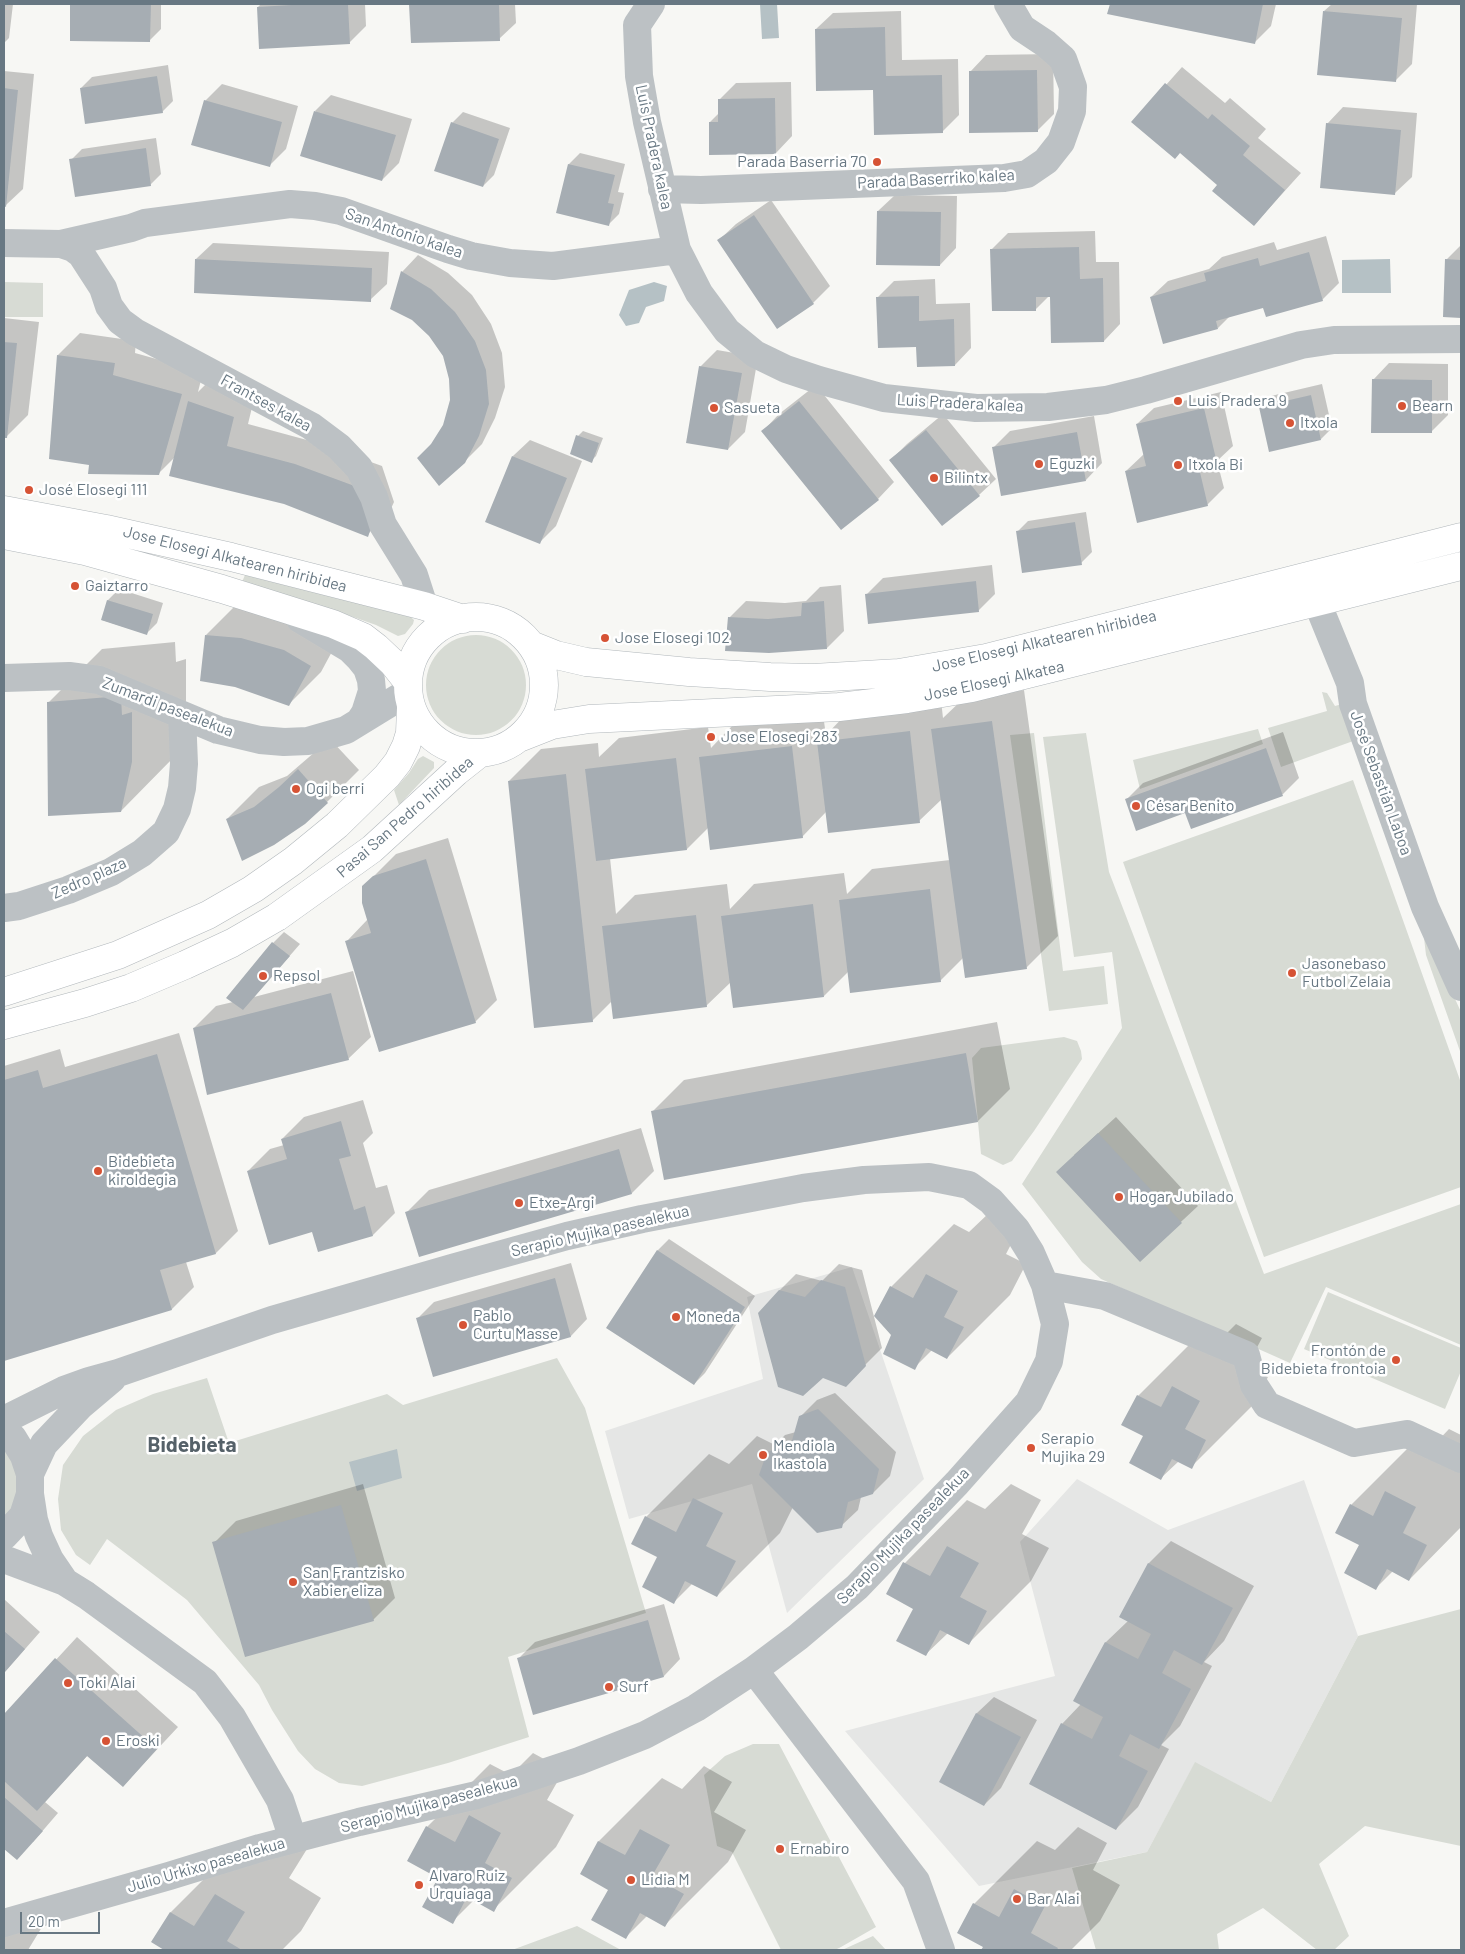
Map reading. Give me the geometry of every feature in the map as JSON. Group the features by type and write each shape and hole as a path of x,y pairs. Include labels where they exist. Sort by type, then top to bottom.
{"main road":[{"name":"Jose Elosegi Alkatearen hiribidea","path":"4,510 106,528 231,557 424,606 464,619"},
{"name":"Jose Elosegi Alkatearen hiribidea","path":"4,535 86,551 222,589 333,624 363,637 376,647 393,663 409,694"},
{"name":"Jose Elosegi Alkatearen hiribidea","path":"531,645 556,655 586,662 770,678 856,677 943,667 986,658 1461,538"},
{"name":"Jose Elosegi Alkatea","path":"519,738 552,725 590,719 839,707 953,692 1461,566"},
{"path":"4,992 118,955 166,935 208,915 261,884 294,861 337,825 387,776 398,762 410,734 409,694 411,664 419,648 431,634 446,624 479,617 508,625 531,645 539,660 543,677 543,694 539,710 531,725 519,738 507,745 494,751 480,753 462,752 446,746 431,737 419,724 409,694"},
{"name":"Pasai San Pedro hiribidea","path":"4,1025 85,1003 130,988 193,962 277,918 372,849 456,772 480,753"}],"street":[{"name":"Parada Baserriko kalea","path":"662,189 700,190 1004,178 1027,174 1046,161 1061,142 1072,111 1072,87 1063,59 1046,44 1022,28 1008,4"},
{"name":"Luis Pradera kalea","path":"639,11 639,76 646,122 677,250 699,293 727,331 755,354 786,369 876,397 909,402 976,408 1048,407 1106,400 1301,345 1334,340 1461,339"},
{"name":"San Antonio kalea","path":"4,243 62,244 145,223 290,204 315,206 341,212 471,256 510,263 553,266 677,250"},
{"name":"San Antonio kalea","path":"103,288 104,271 109,254 116,240 131,228"},
{"name":"Frantses kalea","path":"62,244 73,248 81,254 103,288 109,306 120,321 134,332 311,426 339,447 358,468 374,497 383,525 414,574 424,606"},
{"name":"José Sebastián Laboa","path":"1306,576 1350,683 1353,704 1425,907 1461,987"},
{"path":"282,608 350,649 367,668 372,691 366,713 358,722"},
{"name":"Zumardi pasealekua","path":"4,678 69,676 99,680 218,730 260,740 284,742 308,740 346,730 409,694"},
{"name":"Zedro plaza","path":"4,908 19,906 68,890 111,872 142,852 166,832 177,809 182,788 184,764 182,715"},
{"name":"Serapio Mujika pasealekua","path":"4,1420 64,1390 272,1320 568,1236 642,1219 794,1190 864,1180 929,1177 969,1185 991,1201 1016,1229 1031,1254 1045,1286 1055,1324 1049,1361 1029,1402 957,1483 857,1587 798,1637 754,1670 696,1708 645,1734 579,1761 477,1795 293,1839"},
{"path":"1045,1286 1105,1296 1246,1354 1254,1385 1267,1405 1354,1443 1407,1434 1461,1459"},
{"name":"Serapio Mujika pasealekua","path":"4,1536 23,1516 30,1484 44,1444 80,1406 118,1373"},
{"path":"4,1430 13,1438 24,1456 30,1484 34,1520 39,1536 50,1560 65,1582"},
{"path":"4,1559 65,1582 94,1600 205,1682 232,1717 280,1800 293,1839"},
{"path":"754,1670 916,1881 941,1950"},
{"name":"Julio Urkixo pasealekua","path":"4,1923 293,1839"}],"shaded area":[{"path":"760,4 777,4 779,38 762,39"},
{"path":"1390,259 1391,293 1342,293 1342,260"},
{"path":"4,282 43,283 43,317 4,317"},
{"path":"654,282 667,286 664,301 646,307 639,323 626,326 619,315 629,290"},
{"path":"245,575 411,617 414,620 413,624 405,634 398,636 376,625 339,612 242,582"},
{"path":"476,635 495,638 512,649 523,666 526,685 523,704 512,721 495,732 476,735 457,732 440,721 429,704 426,685 429,666 440,649 457,638"},
{"path":"1322,692 1327,693 1335,706 1342,704 1356,740 1281,767 1268,728 1327,711"},
{"path":"1258,729 1263,744 1140,789 1133,760"},
{"path":"1034,733 1063,971 1104,966 1108,1004 1049,1011 1010,735"},
{"path":"1086,733 1109,872 1264,1274 1461,1204 1461,1345 1326,1287 1290,1363 1101,1279 1082,1262 1022,1184 1122,1028 1112,952 1074,957 1043,737"},
{"path":"423,756 434,762 434,768 399,805 394,790 418,759"},
{"name":"Jasonebaso Futbol Zelaia","path":"1353,780 1461,1083 1461,1187 1264,1257 1123,862"},
{"path":"1423,929 1461,1012 1461,1054 1426,955"},
{"path":"1064,1037 1077,1041 1082,1059 1034,1131 1012,1161 1003,1165 981,1154 972,1058 981,1048"},
{"name":"Mendiola Ikastola","path":"852,1267 924,1479 787,1613 752,1484 629,1519 605,1431 763,1379 747,1297"},
{"name":"Frontón de Bidebieta frontoia","path":"1328,1292 1461,1348 1461,1371 1445,1409 1304,1349"},
{"path":"557,1358 585,1408 646,1613 508,1657 529,1737 448,1763 362,1786 339,1783 315,1769 298,1751 272,1710 259,1685 187,1600 107,1539 90,1565 76,1555 61,1530 58,1499 63,1465 83,1436 116,1410 153,1394 207,1378 229,1443 387,1394 403,1405"},
{"path":"4,1448 15,1466 18,1488 11,1512 4,1520"},
{"path":"397,1449 402,1478 357,1491 349,1462"},
{"path":"1077,1479 1168,1530 1304,1480 1358,1636 1271,1802 1195,1763 1147,1852 979,1886 845,1731 1055,1676 1020,1542"},
{"path":"1461,1609 1461,1846 1365,1826 1319,1864 1349,1936 1334,1950 1317,1950 1263,1908 1217,1934 1219,1950 1096,1950 1072,1868 1147,1852 1195,1762 1271,1802 1358,1636"},
{"name":"Ernabiro","path":"753,1744 779,1744 876,1927 835,1950 781,1950 732,1852 717,1846 704,1775 725,1756"},
{"path":"577,1926 621,1950 512,1950"},
{"path":"873,1936 886,1950 842,1950"}],"building":[{"path":"70,4 151,4 150,42 70,41"},
{"path":"348,4 350,44 259,49 257,7"},
{"path":"409,4 499,4 500,41 411,43"},
{"path":"1110,4 1263,4 1255,44 1107,14"},
{"path":"1323,11 1402,18 1396,82 1317,75"},
{"path":"885,27 886,76 942,75 943,133 874,135 873,90 816,91 815,29"},
{"path":"1037,70 1038,132 969,133 969,71"},
{"path":"157,76 163,113 85,124 80,88"},
{"path":"1165,83 1208,119 1212,114 1250,146 1243,155 1285,190 1254,226 1212,191 1217,185 1180,153 1175,159 1131,122"},
{"path":"4,88 18,90 6,207 4,206"},
{"path":"775,98 776,154 709,155 709,122 718,122 718,99"},
{"path":"204,100 282,122 270,167 191,145"},
{"path":"314,111 396,135 382,181 300,156"},
{"path":"451,122 499,139 483,187 434,171"},
{"path":"1326,123 1401,130 1395,195 1320,188"},
{"path":"146,148 151,186 75,197 69,159"},
{"path":"568,164 615,175 608,203 614,204 609,226 556,213"},
{"path":"877,211 941,212 940,266 876,265"},
{"path":"754,215 814,304 777,329 717,240"},
{"path":"1079,247 1080,279 1103,278 1104,342 1051,343 1050,297 1036,297 1036,311 992,311 990,249"},
{"path":"1309,252 1323,301 1266,317 1263,308 1216,321 1218,329 1163,344 1150,297 1206,281 1204,273 1258,258 1260,266"},
{"path":"195,259 372,268 371,302 194,293"},
{"path":"1445,259 1461,260 1461,318 1443,317"},
{"path":"401,271 431,289 455,312 475,341 486,370 489,404 479,436 465,463 439,486 417,458 431,444 443,425 450,400 449,379 443,356 429,336 412,320 390,309"},
{"path":"919,296 919,321 954,319 955,366 917,367 916,347 878,348 876,297"},
{"path":"4,342 17,343 7,438 4,438"},
{"path":"57,355 115,363 113,375 182,394 159,475 88,474 89,465 49,459"},
{"name":"Sasueta","path":"699,366 742,373 728,450 686,443"},
{"name":"Bearn","path":"1372,379 1432,380 1432,433 1371,433"},
{"name":"Itxola","path":"1311,395 1321,440 1269,452 1259,407"},
{"path":"188,401 234,417 227,446 295,464 360,488 372,525 368,537 284,504 169,476"},
{"path":"799,401 879,500 841,530 761,431"},
{"name":"Itxola Bi","path":"1204,408 1217,463 1199,468 1208,506 1137,523 1125,471 1146,466 1136,424"},
{"name":"Bilintx","path":"926,430 980,496 942,526 889,460"},
{"name":"Eguzki","path":"1077,432 1086,481 1001,496 992,447"},
{"path":"576,435 599,443 592,463 570,454"},
{"path":"512,456 567,478 540,544 485,522"},
{"path":"1075,522 1082,565 1022,573 1016,531"},
{"path":"976,581 979,612 868,624 865,594"},
{"path":"107,600 153,614 147,635 101,620"},
{"path":"824,601 827,649 769,653 725,651 728,617 768,619 801,616 802,603"},
{"path":"205,635 241,638 284,650 311,666 289,706 235,687 200,681"},
{"path":"121,696 122,715 132,712 132,762 121,812 48,816 47,702"},
{"path":"992,721 1027,969 965,978 931,729"},
{"path":"910,731 920,823 828,833 817,742"},
{"path":"792,746 803,838 710,850 699,757"},
{"path":"1266,748 1283,796 1191,829 1185,813 1136,831 1125,799"},
{"path":"676,758 687,850 596,861 585,769"},
{"path":"298,769 328,803 305,824 274,845 242,861 226,819 254,807"},
{"path":"566,774 593,1022 534,1028 508,781"},
{"path":"426,859 476,1023 379,1052 345,941 371,933 362,903 362,886 373,876"},
{"path":"930,889 941,982 850,993 839,900"},
{"path":"813,904 824,997 733,1008 721,916"},
{"path":"696,915 707,1007 613,1019 602,926"},
{"path":"272,942 290,956 243,1010 226,998"},
{"path":"331,993 349,1060 207,1095 193,1028"},
{"path":"966,1053 978,1122 664,1180 651,1111"},
{"name":"Bidebieta kiroldegia","path":"157,1054 216,1254 160,1270 172,1310 4,1361 4,1080 38,1070 43,1088"},
{"path":"341,1121 351,1156 339,1159 354,1210 365,1206 373,1236 318,1252 312,1232 269,1245 247,1171 287,1159 281,1139"},
{"name":"Hogar Jubilado","path":"1098,1133 1182,1223 1140,1262 1056,1172"},
{"name":"Etxe-Argi","path":"619,1149 632,1194 419,1257 405,1212"},
{"name":"Moneda","path":"657,1250 745,1307 694,1385 606,1328"},
{"path":"926,1274 958,1291 944,1317 964,1327 947,1359 926,1348 915,1370 883,1354 891,1335 874,1316 890,1286 913,1298"},
{"path":"555,1278 571,1337 433,1377 416,1318"},
{"path":"821,1280 845,1287 866,1366 846,1387 823,1378 803,1396 778,1387 758,1313 779,1290 805,1297"},
{"path":"1172,1386 1200,1401 1185,1429 1206,1440 1192,1469 1172,1459 1161,1480 1129,1463 1143,1436 1121,1425 1137,1395 1161,1407"},
{"path":"818,1409 879,1469 873,1494 848,1502 842,1528 817,1533 759,1475 767,1452 791,1444 799,1416"},
{"path":"1385,1491 1416,1507 1403,1533 1427,1545 1409,1581 1387,1569 1376,1590 1344,1573 1359,1545 1335,1533 1350,1504 1373,1516"},
{"path":"693,1498 723,1513 706,1546 736,1561 717,1597 685,1581 674,1604 642,1587 657,1557 631,1544 645,1516 676,1532"},
{"name":"San Frantzisko Xabier eliza","path":"341,1505 374,1621 245,1657 212,1542"},
{"path":"947,1546 979,1563 960,1597 987,1611 969,1645 940,1630 926,1656 896,1641 913,1609 886,1594 903,1562 930,1576"},
{"path":"1148,1563 1233,1608 1202,1665 1174,1650 1162,1673 1191,1689 1159,1749 1130,1734 1119,1756 1148,1771 1116,1830 1029,1784 1061,1723 1092,1739 1103,1717 1073,1701 1105,1642 1138,1659 1151,1634 1119,1617"},
{"path":"648,1620 664,1677 533,1715 517,1658"},
{"path":"4,1631 25,1649 4,1673"},
{"path":"55,1658 157,1749 123,1787 87,1756 37,1811 4,1781 4,1714"},
{"path":"976,1713 1021,1737 984,1806 939,1782"},
{"path":"4,1797 43,1831 17,1860 4,1849"},
{"path":"469,1815 501,1833 485,1863 512,1878 494,1912 467,1897 453,1924 422,1907 438,1878 407,1861 426,1826 455,1842"},
{"path":"640,1829 670,1845 652,1876 684,1894 665,1927 640,1913 626,1939 591,1920 608,1890 580,1874 598,1841 625,1855"},
{"path":"1014,1889 1045,1906 1031,1933 1058,1948 1057,1950 981,1950 983,1947 957,1933 973,1903 999,1917"},
{"path":"215,1894 245,1912 227,1941 242,1950 164,1950 151,1942 170,1912 194,1926"}],"place":[{"name":"Parada Baserria 70","path":"877,162"},
{"name":"Luis Pradera 9","path":"1178,401"},
{"name":"Bearn","path":"1402,406"},
{"name":"Sasueta","path":"714,408"},
{"name":"Itxola","path":"1290,423"},
{"name":"Eguzki","path":"1039,464"},
{"name":"Itxola Bi","path":"1178,465"},
{"name":"Bilintx","path":"934,478"},
{"name":"José Elosegi 111","path":"29,490"},
{"name":"Gaiztarro","path":"75,586"},
{"name":"Jose Elosegi 102","path":"605,638"},
{"name":"Jose Elosegi 283","path":"711,737"},
{"name":"Ogi berri","path":"296,789"},
{"name":"César Benito","path":"1136,806"},
{"name":"Jasonebaso Futbol Zelaia","path":"1292,973"},
{"name":"Repsol","path":"263,976"},
{"name":"Bidebieta kiroldegia","path":"98,1171"},
{"name":"Hogar Jubilado","path":"1119,1197"},
{"name":"Etxe-Argi","path":"519,1203"},
{"name":"Moneda","path":"676,1317"},
{"name":"Pablo Curtu Masse","path":"463,1325"},
{"name":"Frontón de Bidebieta frontoia","path":"1396,1360"},
{"name":"Serapio Mujika 29","path":"1031,1448"},
{"name":"Mendiola Ikastola","path":"763,1455"},
{"name":"San Frantzisko Xabier eliza","path":"293,1582"},
{"name":"Toki Alai","path":"68,1683"},
{"name":"Surf","path":"609,1687"},
{"name":"Eroski","path":"106,1741"},
{"name":"Ernabiro","path":"780,1849"},
{"name":"Lidia M","path":"631,1880"},
{"name":"Alvaro Ruiz Urquiaga","path":"419,1885"},
{"name":"Bar Alai","path":"1017,1899"}],"district":[{"name":"Bidebieta","path":"192,1445"}]}
